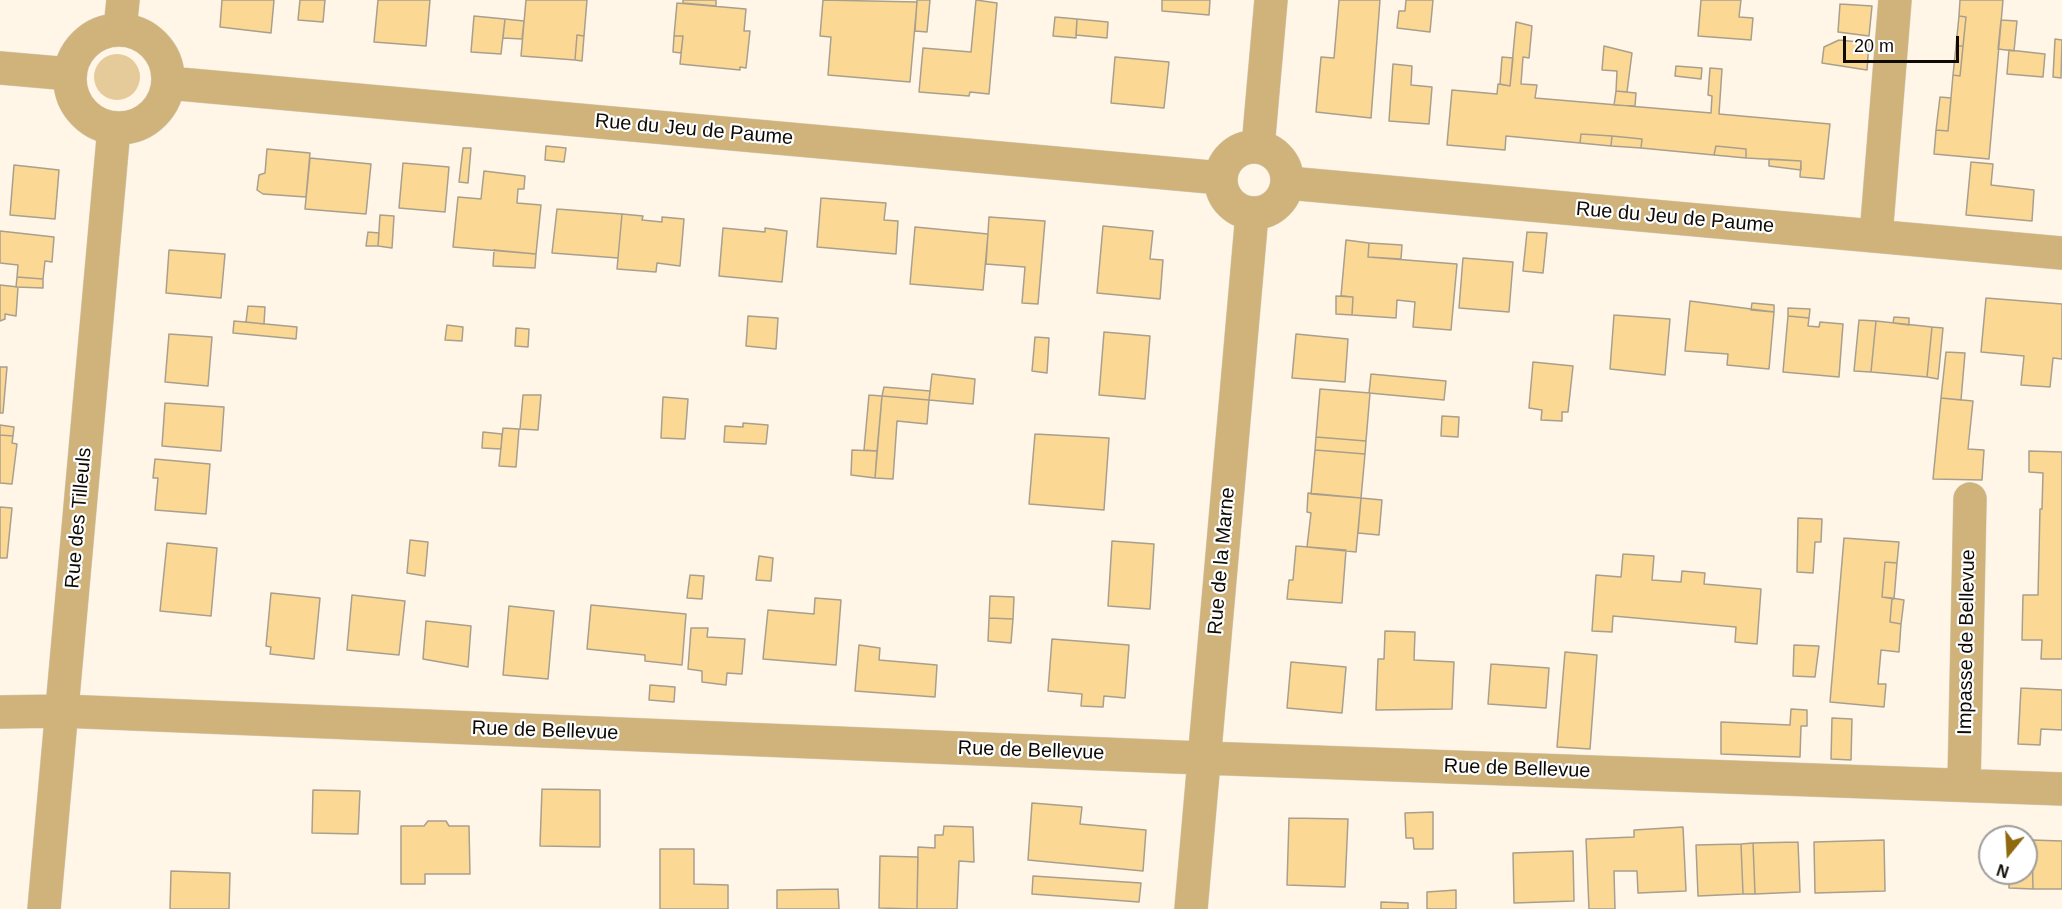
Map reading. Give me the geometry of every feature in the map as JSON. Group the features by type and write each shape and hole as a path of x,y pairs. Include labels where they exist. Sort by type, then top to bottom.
{"street":[{"path":"1258,147 1271,0"},
{"path":"1876,236 1895,0"},
{"path":"122,14 136,33 150,41 161,52 167,67 168,83 164,99 156,111 144,121 129,127 114,128 86,115 71,89 70,74 73,60 87,42 106,31 122,14"},
{"path":"0,68 70,74"},
{"name":"Rue du Jeu de Paume","path":"168,83 1221,178"},
{"name":"Rue des Tilleuls","path":"44,909 114,128"},
{"path":"1258,147 1277,155 1287,173 1288,183 1285,193 1272,209 1252,214 1242,211 1226,198 1221,178 1229,158 1238,151 1258,147"},
{"name":"Rue du Jeu de Paume","path":"1288,183 2062,253"},
{"name":"Rue de la Marne","path":"1191,909 1252,214"},
{"name":"Impasse de Bellevue","path":"1964,784 1970,499"},
{"name":"Rue de Bellevue","path":"0,712 62,711 1204,758 2062,789"}],"shaded area":[{"path":"117,54 133,61 140,77 133,93 117,100 101,93 94,77 101,61"}],"building":[{"path":"222,0 274,0 271,33 220,27"},
{"path":"300,0 325,0 323,22 298,20"},
{"path":"378,0 430,0 426,46 374,42"},
{"path":"526,0 587,0 584,36 577,35 575,60 521,56"},
{"path":"683,0 716,0 716,6 683,3"},
{"path":"823,0 917,2 910,82 828,75 831,37 820,36"},
{"path":"917,0 930,0 927,32 915,31"},
{"path":"976,0 997,3 989,94 970,92 969,96 919,92 923,48 971,52"},
{"path":"1162,0 1210,0 1209,15 1162,11"},
{"path":"1339,0 1380,0 1371,118 1316,112 1321,57 1334,58"},
{"path":"1406,0 1433,0 1430,32 1397,28 1399,11 1405,11"},
{"path":"1701,0 1741,0 1739,17 1753,18 1751,40 1698,36"},
{"path":"1960,0 2003,0 1989,159 1934,154 1936,130 1948,131 1953,75 1960,76 1966,17 1959,16"},
{"path":"677,3 746,9 744,31 750,31 746,68 740,67 740,70 680,64 683,36 674,36"},
{"path":"1840,4 1872,6 1869,36 1838,32"},
{"path":"474,16 505,19 501,54 471,52"},
{"path":"1959,16 1966,17 1963,46 1956,46"},
{"path":"1055,17 1077,19 1076,38 1053,36"},
{"path":"505,19 524,21 522,39 503,38"},
{"path":"1077,19 1108,22 1107,38 1076,35"},
{"path":"2001,20 2017,21 2014,51 1998,49"},
{"path":"1516,22 1532,26 1529,58 1523,57 1521,84 1537,85 1535,98 1711,113 1712,96 1708,95 1710,68 1722,69 1719,114 1830,124 1824,179 1800,177 1801,161 1746,158 1746,149 1716,146 1714,155 1641,148 1642,139 1612,136 1581,134 1580,143 1506,136 1505,150 1447,145 1452,90 1497,94 1498,84 1510,86"},
{"path":"577,35 584,36 582,61 575,60"},
{"path":"674,36 683,36 681,53 673,52"},
{"path":"2055,39 2062,40 2061,78 2053,77"},
{"path":"1839,40 1869,43 1867,70 1822,63 1824,47"},
{"path":"1604,46 1632,53 1627,92 1616,91 1617,71 1602,70"},
{"path":"1956,46 1963,46 1960,76 1953,75"},
{"path":"2009,50 2045,54 2043,77 2007,74"},
{"path":"1115,57 1169,62 1164,108 1111,103"},
{"path":"1502,57 1513,58 1510,86 1500,84"},
{"path":"1393,64 1412,66 1411,85 1432,87 1429,124 1389,121"},
{"path":"1676,66 1702,68 1701,79 1675,76"},
{"path":"1616,91 1636,93 1635,106 1614,105"},
{"path":"1940,97 1951,98 1948,131 1936,130"},
{"path":"1581,134 1612,136 1611,146 1580,143"},
{"path":"1612,136 1642,139 1641,148 1611,146"},
{"path":"546,146 566,148 564,162 545,160"},
{"path":"1716,146 1746,149 1746,158 1714,155"},
{"path":"463,148 471,148 468,183 459,182"},
{"path":"267,149 310,153 306,197 263,194 257,190 259,175 265,173"},
{"path":"310,158 371,164 366,214 305,209"},
{"path":"1769,159 1801,161 1801,170 1769,166"},
{"path":"1971,162 1993,164 1991,185 2034,190 2032,221 1966,215"},
{"path":"403,163 449,167 445,212 399,208"},
{"path":"14,165 59,170 55,219 10,215"},
{"path":"484,171 525,176 524,189 518,189 517,203 541,205 536,254 453,247 458,197 481,199"},
{"path":"821,198 886,203 884,220 898,221 896,254 817,247"},
{"path":"557,209 622,214 618,258 552,253"},
{"path":"622,214 643,216 642,220 662,222 662,217 684,219 680,266 657,263 656,272 617,269"},
{"path":"380,215 394,216 392,248 378,246"},
{"path":"989,217 1045,221 1038,304 1022,303 1025,267 986,264"},
{"path":"1103,226 1153,231 1150,259 1163,260 1160,299 1097,293"},
{"path":"915,227 988,234 983,290 910,284"},
{"path":"723,228 765,232 765,228 787,231 782,282 719,276"},
{"path":"0,231 54,237 52,262 45,261 43,279 17,277 18,265 0,263"},
{"path":"368,232 379,233 378,246 366,246"},
{"path":"1527,232 1547,233 1543,273 1523,271"},
{"path":"1346,240 1369,243 1368,257 1457,264 1451,330 1413,327 1415,302 1397,300 1396,318 1352,315 1353,297 1341,296"},
{"path":"1369,243 1402,245 1401,259 1368,257"},
{"path":"169,250 225,254 221,298 166,293"},
{"path":"494,250 536,254 535,268 493,266"},
{"path":"1463,258 1513,262 1509,312 1459,308"},
{"path":"17,277 43,279 43,288 16,287"},
{"path":"0,285 18,287 16,316 5,314 5,319 0,321"},
{"path":"1336,296 1353,297 1352,315 1336,314"},
{"path":"1986,298 2062,304 2062,359 2053,358 2050,387 2021,385 2024,356 1981,352"},
{"path":"1690,301 1774,312 1769,369 1727,365 1728,354 1685,351"},
{"path":"1752,303 1774,305 1774,312 1751,310"},
{"path":"248,306 265,307 264,324 246,322"},
{"path":"1788,308 1810,309 1809,318 1788,316"},
{"path":"1614,315 1670,319 1665,375 1610,369"},
{"path":"748,316 778,318 776,349 746,346"},
{"path":"1788,316 1809,318 1808,326 1819,327 1820,322 1843,324 1839,377 1783,372"},
{"path":"1894,317 1909,318 1909,325 1893,323"},
{"path":"1859,320 1876,321 1871,372 1854,371"},
{"path":"234,321 297,327 296,339 233,333"},
{"path":"1876,321 1932,327 1927,377 1871,372"},
{"path":"447,325 463,327 462,341 445,340"},
{"path":"1932,327 1943,328 1938,379 1927,377"},
{"path":"516,328 529,329 528,347 515,346"},
{"path":"1104,332 1150,336 1145,399 1099,395"},
{"path":"169,334 212,337 208,386 165,382"},
{"path":"1296,334 1348,339 1345,382 1292,378"},
{"path":"1035,337 1049,338 1047,373 1032,371"},
{"path":"1946,352 1965,353 1961,400 1941,398"},
{"path":"1533,362 1573,366 1568,412 1562,412 1562,421 1541,420 1542,410 1529,408"},
{"path":"0,367 7,367 3,413 0,413"},
{"path":"932,374 975,379 973,404 929,400"},
{"path":"1371,374 1446,381 1444,400 1369,393"},
{"path":"884,387 930,391 929,400 882,396"},
{"path":"1320,389 1370,393 1366,441 1316,437"},
{"path":"523,395 541,395 538,430 520,429"},
{"path":"869,395 882,396 877,451 864,450"},
{"path":"882,396 929,400 927,424 897,421 893,479 875,478"},
{"path":"663,397 688,399 685,439 661,438"},
{"path":"1941,398 1973,401 1968,449 1984,450 1982,480 1933,479"},
{"path":"165,403 224,407 221,451 162,446"},
{"path":"1442,416 1459,417 1458,437 1441,436"},
{"path":"743,423 768,425 766,444 724,442 725,426 743,427"},
{"path":"0,425 14,427 13,436 0,435"},
{"path":"503,428 519,429 516,467 499,466"},
{"path":"483,432 502,434 501,449 482,448"},
{"path":"1035,434 1109,438 1104,510 1029,504"},
{"path":"0,435 13,436 12,443 17,444 12,484 0,483"},
{"path":"1316,437 1366,441 1365,454 1315,450"},
{"path":"852,450 877,451 875,478 851,475"},
{"path":"1315,450 1365,454 1361,498 1311,494"},
{"path":"2029,451 2062,452 2062,659 2041,659 2042,640 2022,640 2023,595 2038,595 2040,509 2042,509 2043,473 2029,472"},
{"path":"155,459 210,464 206,514 155,510 158,478 153,478"},
{"path":"1308,493 1361,498 1356,552 1307,547 1311,513 1307,512"},
{"path":"1361,498 1382,500 1379,535 1358,533"},
{"path":"0,507 12,508 7,558 0,558"},
{"path":"1798,518 1822,519 1821,542 1815,542 1813,573 1797,572"},
{"path":"1844,538 1899,542 1897,563 1885,562 1882,597 1892,598 1890,622 1901,624 1899,652 1881,650 1878,684 1886,684 1884,707 1830,702"},
{"path":"410,540 428,542 425,576 407,573"},
{"path":"1112,541 1154,544 1150,609 1108,606"},
{"path":"167,543 217,548 211,616 160,611"},
{"path":"1296,546 1346,550 1342,603 1287,599 1289,580 1293,580"},
{"path":"1623,554 1654,556 1652,580 1681,582 1682,571 1705,573 1704,584 1761,589 1757,644 1735,642 1736,627 1613,616 1612,632 1592,631 1596,575 1621,577"},
{"path":"759,556 773,558 771,581 756,580"},
{"path":"1885,562 1897,563 1894,599 1882,597"},
{"path":"690,575 704,576 702,599 687,598"},
{"path":"271,593 320,598 314,659 270,654 271,647 266,646"},
{"path":"352,595 405,601 399,655 347,650"},
{"path":"990,596 1014,597 1013,619 989,618"},
{"path":"815,598 841,600 836,665 763,659 768,610 814,614"},
{"path":"1892,598 1904,600 1901,624 1890,622"},
{"path":"591,605 686,614 682,665 645,661 645,655 587,649"},
{"path":"509,606 554,611 548,679 503,675"},
{"path":"989,618 1013,619 1011,643 988,641"},
{"path":"426,621 471,626 468,667 423,659"},
{"path":"691,628 708,628 707,637 745,639 742,674 727,673 726,685 702,682 702,671 688,669"},
{"path":"1385,631 1415,632 1414,660 1454,662 1452,709 1376,710 1378,659 1384,659"},
{"path":"1052,639 1129,645 1125,698 1104,696 1103,707 1081,706 1082,694 1048,691"},
{"path":"859,645 880,648 879,660 937,665 935,697 855,691"},
{"path":"1794,645 1819,646 1815,677 1793,676"},
{"path":"1565,652 1597,655 1590,749 1557,747"},
{"path":"1291,662 1346,667 1342,713 1287,708"},
{"path":"1491,664 1549,668 1546,708 1488,704"},
{"path":"650,685 675,687 674,702 649,700"},
{"path":"2021,688 2062,690 2062,730 2041,729 2040,745 2018,744"},
{"path":"1791,709 1807,710 1807,726 1801,726 1800,757 1721,754 1721,722 1790,725"},
{"path":"1832,718 1852,719 1851,760 1831,759"},
{"path":"542,789 600,790 600,847 540,846"},
{"path":"313,790 360,791 358,834 312,833"},
{"path":"1032,803 1082,807 1080,824 1146,830 1143,871 1028,860"},
{"path":"1433,812 1433,849 1414,849 1413,838 1406,838 1405,813"},
{"path":"1289,818 1348,819 1345,887 1287,885"},
{"path":"428,821 446,821 449,826 469,826 470,874 425,874 425,884 401,884 401,826 424,826"},
{"path":"944,826 973,827 974,862 959,861 957,909 917,909 918,847 935,848 935,835 943,835"},
{"path":"1683,827 1686,891 1638,893 1637,871 1614,871 1615,909 1589,909 1586,839 1634,837 1634,830"},
{"path":"1884,840 1885,891 1815,893 1814,842"},
{"path":"2038,840 2062,841 2062,889 2033,889 2033,885 2038,885"},
{"path":"1798,842 1800,892 1755,894 1753,843"},
{"path":"1753,843 1755,894 1743,894 1741,844"},
{"path":"1741,844 1743,894 1698,896 1696,845"},
{"path":"660,849 694,849 694,884 728,885 728,909 660,909"},
{"path":"1573,851 1574,901 1514,903 1513,853"},
{"path":"880,856 918,857 917,909 879,908"},
{"path":"171,871 230,873 229,909 170,909"},
{"path":"1033,876 1141,883 1139,902 1032,894"},
{"path":"2009,885 2033,885 2033,889 2009,888"},
{"path":"838,889 839,909 777,909 777,890"},
{"path":"1456,890 1456,909 1427,909 1427,892"},
{"path":"1381,902 1408,903 1408,909 1381,909"}]}
